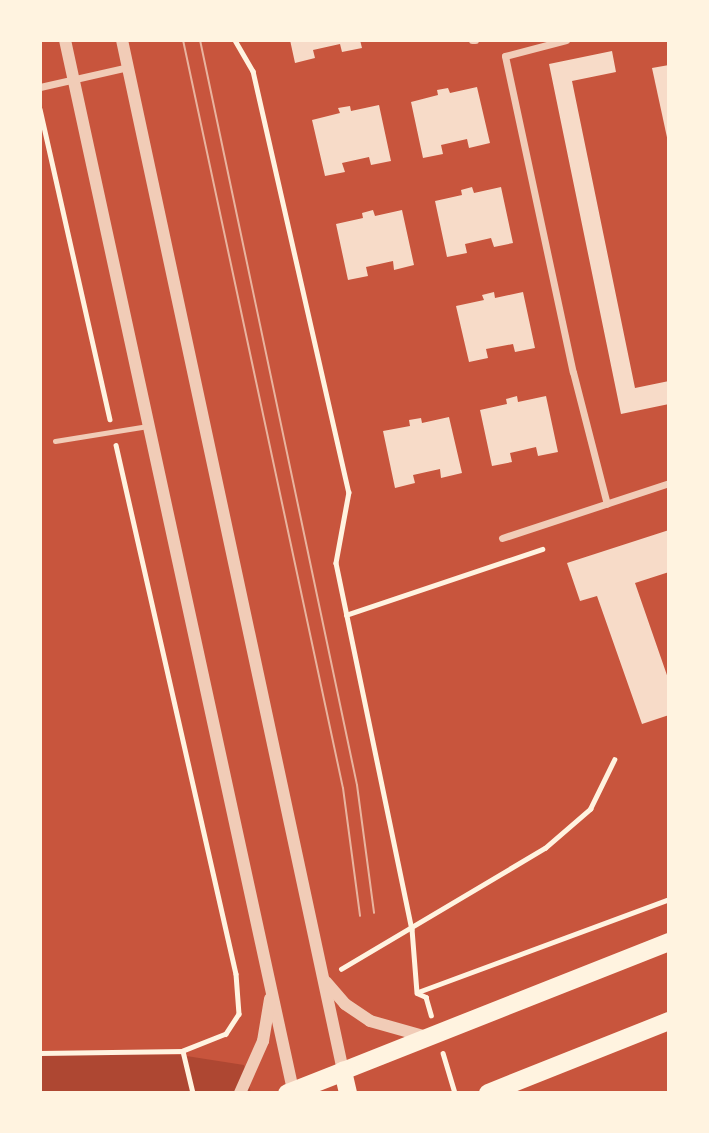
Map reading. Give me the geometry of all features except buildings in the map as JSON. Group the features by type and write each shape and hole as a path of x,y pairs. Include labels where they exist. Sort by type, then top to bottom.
{"highway":[{"path":"290,1091 343,1071"}],"main road":[{"path":"348,1093 343,1071 669,942"},
{"path":"488,1093 669,1021"}],"street":[{"path":"65,40 271,991 290,1091"},
{"path":"122,40 343,1071"},
{"path":"566,40 505,56 573,372 607,504"},
{"path":"40,87 128,67"},
{"path":"502,538 669,483"},
{"path":"323,979 345,1004 370,1021 432,1036"},
{"path":"240,1093 263,1041 271,991"}],"lane":[{"path":"55,441 148,426"}],"path":[{"path":"235,40 253,71 349,492 336,563 412,929 417,993"},
{"path":"40,109 236,974 239,1014 226,1034 183,1051 40,1053"},
{"path":"346,615 542,549"},
{"path":"412,929 545,848 590,809 614,760"},
{"path":"417,993 669,899"},
{"path":"417,993 426,997 432,1036 455,1093"},
{"path":"183,1051 193,1093"}],"shaded area":[{"path":"40,1054 180,1055 244,1065 251,1093 40,1093"}],"tram line":[{"path":"183,40 343,788 360,916"},
{"path":"200,40 357,785 374,913"}]}
